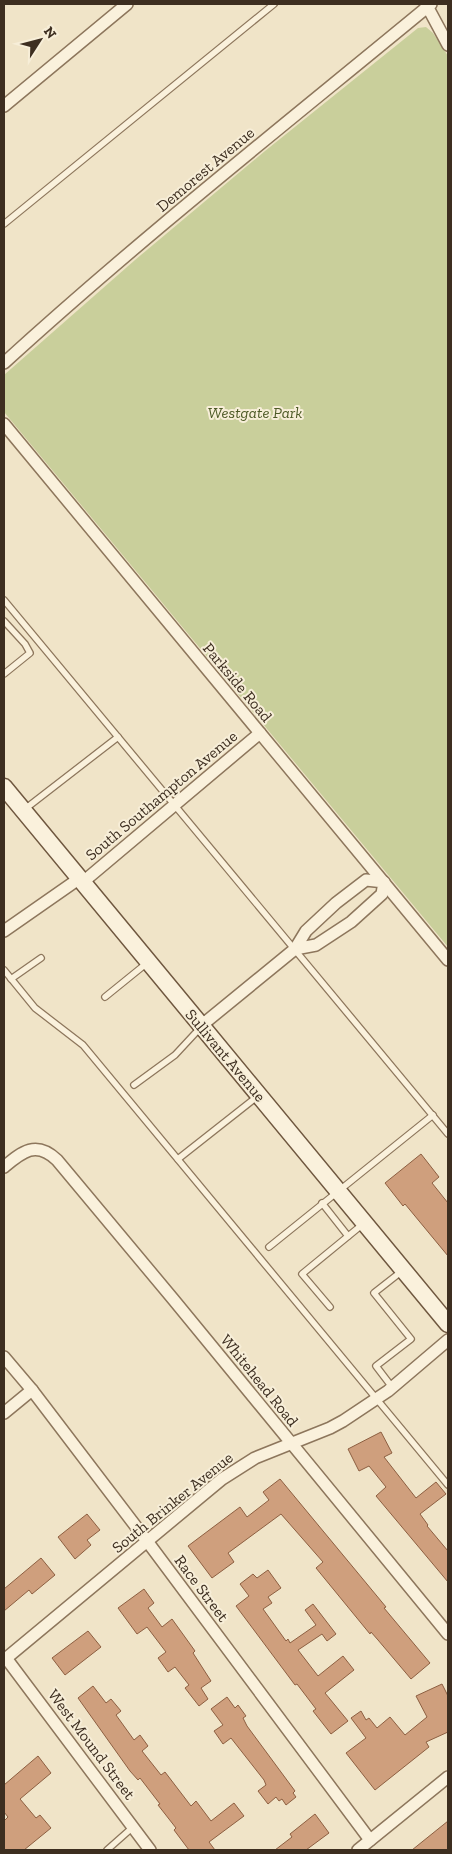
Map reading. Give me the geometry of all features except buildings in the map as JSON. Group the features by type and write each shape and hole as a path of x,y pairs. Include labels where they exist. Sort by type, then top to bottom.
{"main road":[{"name":"Sullivant Avenue","path":"4,787 448,1324"}],"street":[{"path":"4,106 127,4"},
{"path":"428,5 448,45"},
{"name":"Demorest Avenue","path":"4,364 61,311 428,5"},
{"name":"Parkside Road","path":"4,424 448,960"},
{"name":"South Southampton Avenue","path":"4,931 81,880 260,733"},
{"path":"202,1025 295,949 306,931 336,903 366,880 384,882 382,894 350,922 316,945 295,949"},
{"name":"Whitehead Road","path":"4,1167 20,1154 35,1149 43,1150 57,1160 448,1634"},
{"name":"South Brinker Avenue","path":"5,1659 228,1475 254,1458 330,1428 376,1399 448,1340"},
{"name":"Race Street","path":"4,1357 32,1390 147,1541 370,1840"},
{"path":"4,1413 32,1390"},
{"name":"West Mound Street","path":"5,1659 150,1850"},
{"path":"358,1850 448,1777"}],"lane":[{"path":"4,224 274,4"},
{"path":"4,600 448,1134"},
{"path":"4,621 30,652 4,674"},
{"path":"23,810 118,737"},
{"path":"11,979 41,958"},
{"path":"105,997 149,962"},
{"path":"4,970 35,1008 83,1045 448,1484"},
{"path":"134,1085 175,1055 202,1025"},
{"path":"178,1160 259,1095"},
{"path":"269,1247 433,1115"},
{"path":"322,1203 348,1236"},
{"path":"330,1307 302,1274 364,1222"},
{"path":"392,1387 376,1366 411,1338 374,1293 403,1270"},
{"path":"107,1850 133,1827"}],"green space":[{"name":"Westgate Park","path":"426,27 433,33 448,56 448,947 4,412 4,375 135,260 265,151 418,28"}]}
